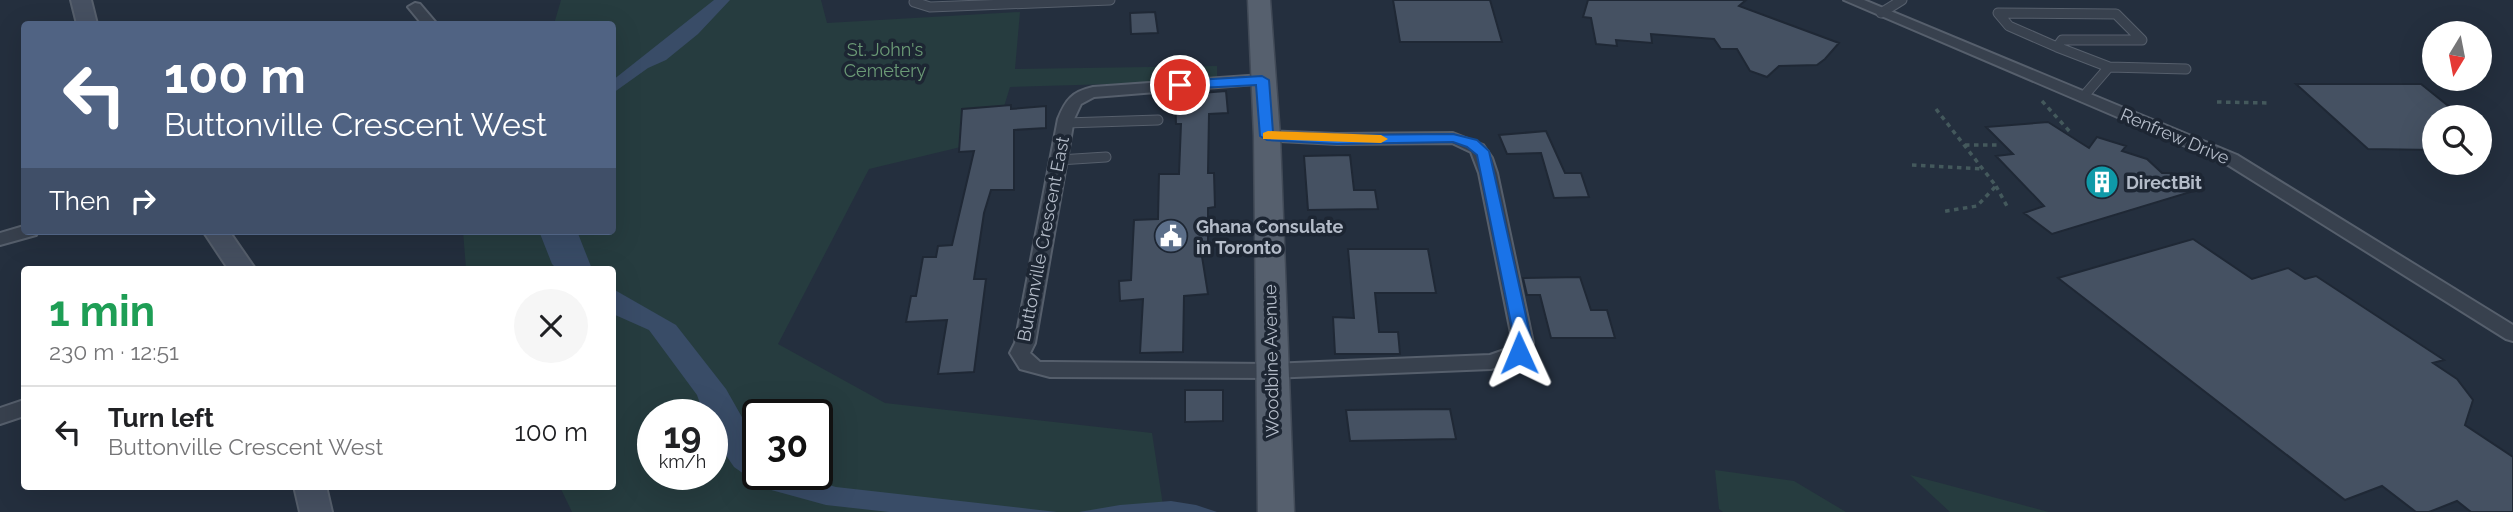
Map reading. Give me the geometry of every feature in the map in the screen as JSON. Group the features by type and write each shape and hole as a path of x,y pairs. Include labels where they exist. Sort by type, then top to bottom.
{"main road":[{"name":"Woodbine Avenue","path":"1259,0 1267,136 1270,370 1276,512"}],"street":[{"path":"81,0 86,21"},
{"name":"Renfrew Drive","path":"1851,0 2202,144 2231,159 2513,334"},
{"path":"415,7 427,21"},
{"name":"Buttonville Crescent East","path":"1262,80 1093,92 1079,96 1073,102 1066,123 1025,343 1020,353 1023,362 1032,369 1270,370"},
{"path":"1267,136 1337,139 1453,138 1472,144 1484,154 1523,343 1519,353 1491,362 1270,370"},
{"path":"0,239 21,233"},
{"path":"219,235 240,266"},
{"path":"0,416 21,409"},
{"path":"311,490 316,512"}],"lane":[{"path":"915,0 914,2 930,7 1110,0"},
{"path":"1881,13 1902,0"},
{"path":"2057,47 2062,40 2142,40 2116,14 1998,13 2009,26 2057,47 2109,67 2186,69"},
{"path":"2083,97 2109,67"},
{"path":"1066,123 1158,120"},
{"path":"1059,160 1106,157"}],"path":[{"path":"2042,101 2071,133"},
{"path":"2217,102 2272,103"},
{"path":"1936,108 1996,186 2008,208"},
{"path":"1964,145 2001,145"},
{"path":"1912,165 1982,169"},
{"path":"1941,212 1977,206 1996,186"}],"green space":[{"name":"St. John's Cemetery","path":"561,0 821,0 827,23 1020,12 1015,69 1217,66 1217,81 1010,87 994,139 869,169 778,344 885,403 1152,433 1164,512 572,512 561,490 616,490 616,266 466,266 463,235 616,235 616,21 555,21"},
{"path":"1715,470 1794,481 1846,512 1723,512 1719,509"},
{"path":"1910,475 2049,512 1950,512"}],"water":[{"path":"714,0 730,0 698,34 666,60 648,68 616,91 616,78"},
{"path":"541,235 579,235 591,266 552,264"},
{"path":"616,291 676,325 726,389 742,417 742,473 728,458 728,399 698,399 649,330 616,315"},
{"path":"833,486 1057,512 889,512 826,505 771,490 833,490"},
{"path":"1171,501 1217,512 1079,512 1120,505"}],"building":[{"path":"1393,0 1490,0 1502,42 1400,42"},
{"path":"1588,0 1746,0 1739,6 1839,43 1817,65 1779,66 1767,77 1750,71 1737,49 1721,49 1714,39 1651,34 1652,43 1616,40 1617,46 1596,44 1591,18 1583,17"},
{"path":"1155,12 1158,33 1131,34 1130,13"},
{"path":"2296,84 2421,84 2422,91 2430,91 2447,105 2422,105 2422,150 2368,149"},
{"path":"1226,91 1228,113 1209,114 1208,173 1214,173 1215,207 1208,208 1208,243 1200,244 1208,294 1184,296 1183,352 1140,353 1143,299 1120,301 1119,281 1131,280 1134,220 1158,219 1159,174 1179,174 1181,124 1176,124 1175,95"},
{"path":"1011,105 1011,109 1046,106 1046,128 1014,130 1014,190 991,190 984,213 974,279 986,279 974,372 938,374 947,320 906,322 911,296 916,296 923,257 936,257 938,246 952,245 974,151 959,152 962,109"},
{"name":"DirectBit","path":"2048,122 2089,148 2097,137 2126,146 2122,151 2147,159 2162,173 2171,173 2197,190 2052,234 2024,213 2044,206 1996,156 2013,154 1986,127"},
{"path":"1546,131 1565,173 1581,173 1589,197 1554,198 1541,153 1507,154 1499,135"},
{"path":"1350,155 1354,190 1375,190 1378,209 1308,210 1304,156"},
{"path":"2193,239 2252,279 2288,268 2305,279 2316,276 2444,360 2433,363 2457,379 2473,400 2465,425 2513,457 2513,512 2471,512 2457,501 2429,512 2416,512 2382,486 2345,500 2058,278"},
{"path":"1348,249 1428,249 1436,293 1375,293 1379,332 1398,332 1400,354 1335,354 1333,317 1354,318"},
{"path":"1580,277 1591,310 1607,310 1615,338 1551,338 1540,295 1527,295 1523,278"},
{"path":"1185,390 1223,390 1223,421 1185,422"},
{"path":"1450,409 1456,439 1350,441 1346,410"}],"slow traffic":[{"path":"1268,136 1381,139"}],"place":[{"name":"DirectBit","path":"2102,182"},
{"name":"Ghana Consulate in Toronto","path":"1171,236"}],"route":[{"path":"1180,85 1262,80 1267,136 1337,139 1453,138 1472,144 1484,154 1523,343 1519,353"}]}
